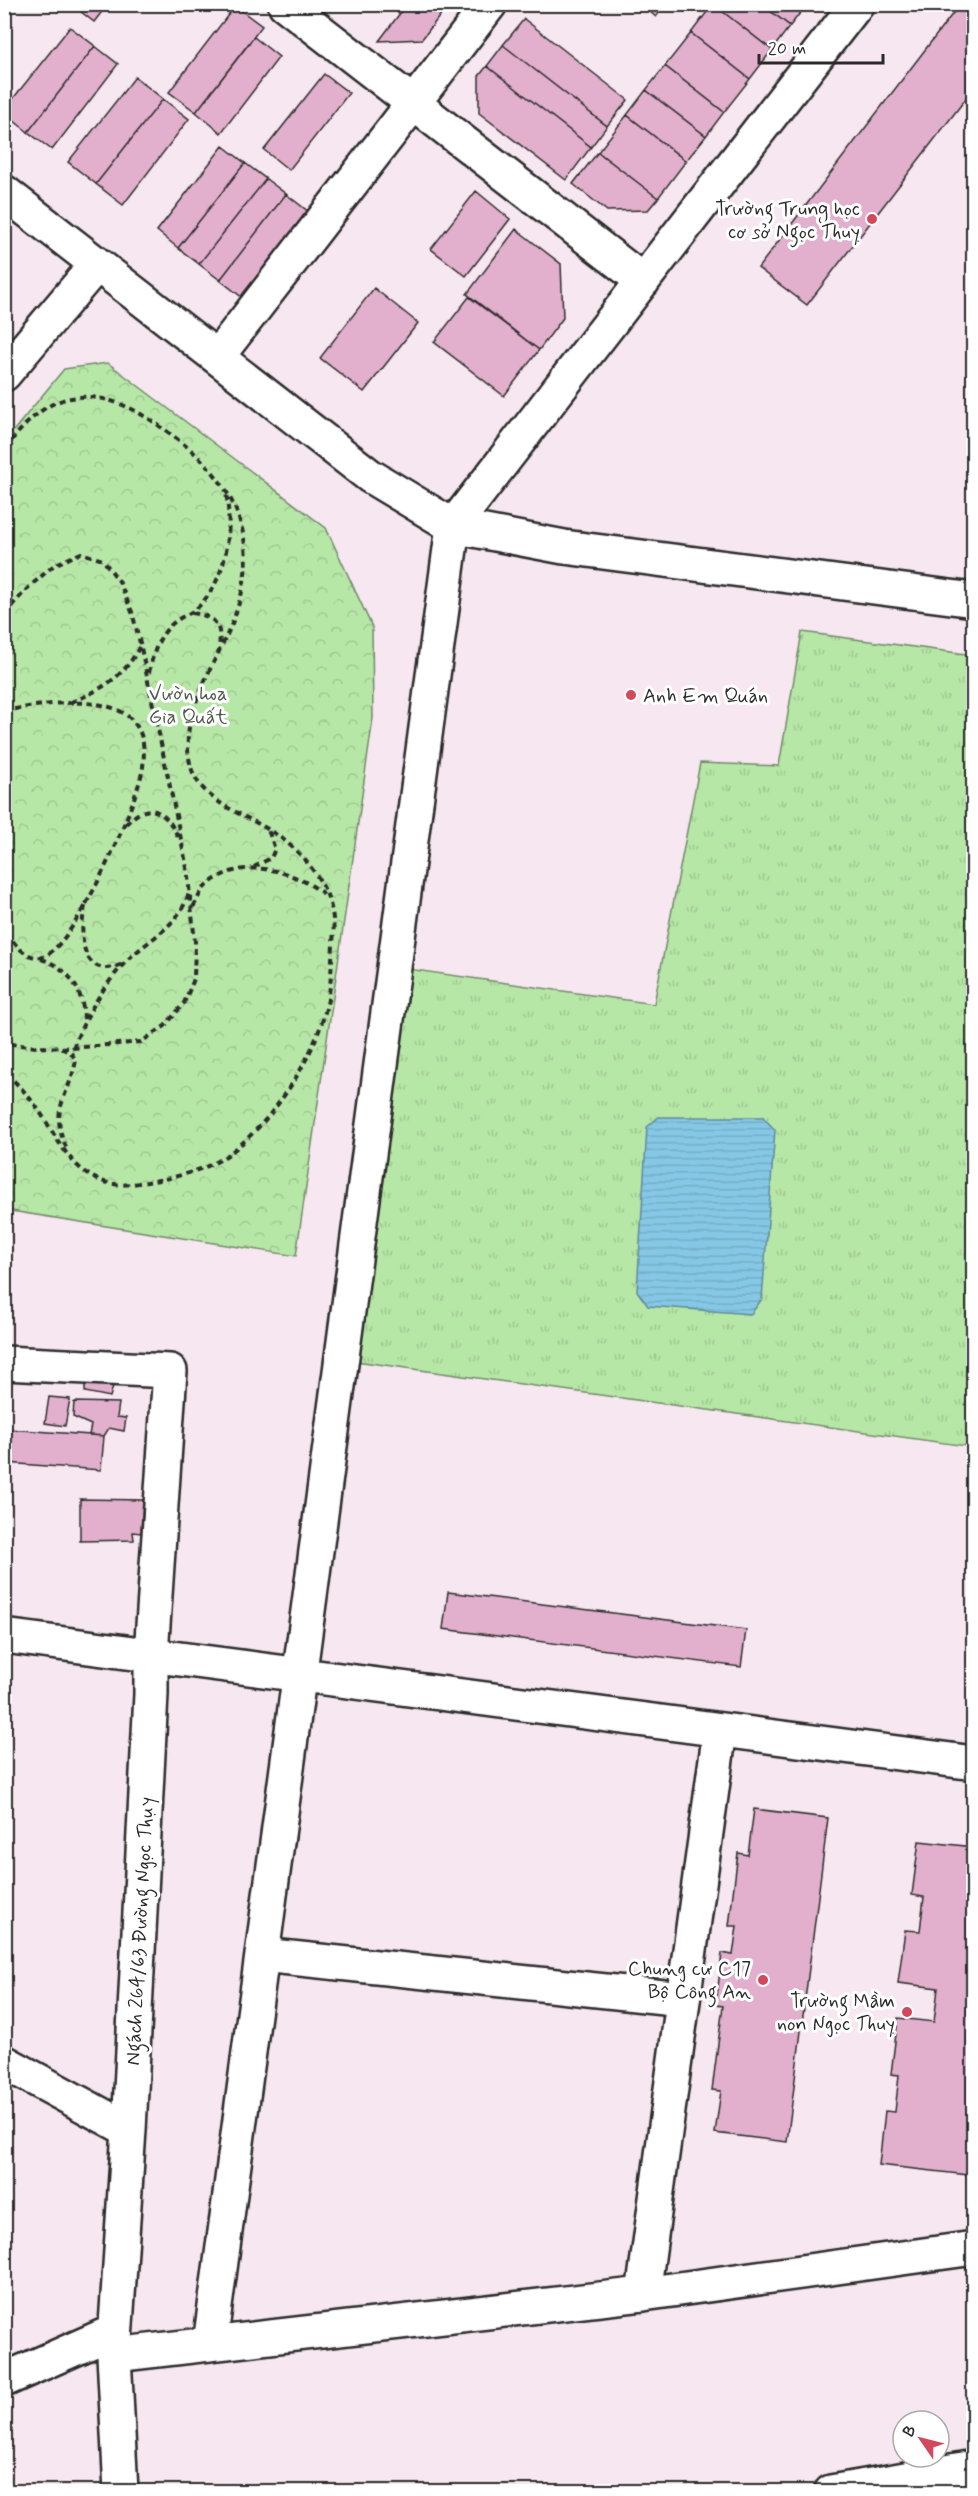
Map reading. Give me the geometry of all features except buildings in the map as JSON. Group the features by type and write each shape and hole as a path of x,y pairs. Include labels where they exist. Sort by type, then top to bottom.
{"street":[{"path":"285,4 643,281"},
{"path":"217,357 490,4"},
{"path":"210,2344 453,526 857,4"},
{"path":"4,192 370,476 453,526 564,547 974,600"},
{"path":"4,374 97,264"},
{"name":"Ngách 264/63 Đường Ngọc Thụy","path":"4,1363 170,1371 151,1655 151,1694 129,2130 115,2343 121,2492"},
{"path":"4,1636 974,1763"},
{"path":"643,2294 720,1730"},
{"path":"262,1955 683,1999"},
{"path":"4,2062 129,2130"},
{"path":"4,2380 115,2343 210,2344 643,2294 974,2248"},
{"path":"831,2492 974,2467"}],"path":[{"path":"4,449 44,408 60,400 80,396 101,398 119,403 141,414 180,441 200,458 225,489 241,520 245,544 245,576 238,606 190,717 186,744 190,767 199,785 211,796 267,829 304,859 323,886 332,912 333,944 325,1011 314,1044 295,1078 272,1111 247,1138 221,1159 164,1179 114,1184 92,1176 73,1163 21,1087 4,1072"},
{"path":"148,676 160,638 174,622 191,612 211,592 225,555 229,527 225,489"},
{"path":"4,614 54,565 81,553 103,560 119,581 132,612 141,644 182,845 193,908 194,979 184,1003 165,1026 141,1042 73,1048 4,1043"},
{"path":"191,612 207,615 213,619 219,632 218,651"},
{"path":"65,704 110,682 133,658 141,644"},
{"path":"5,711 65,704 108,705 122,711 139,729 143,739 143,768 122,829 86,903 59,945 49,954 40,957 31,956"},
{"path":"122,829 138,814 152,809 158,811 170,822 182,845"},
{"path":"248,869 271,858 274,849 267,829"},
{"path":"193,908 204,888 232,873 248,869 263,868 299,877 326,896"},
{"path":"73,1048 84,1023 126,962 173,923 181,912 190,889"},
{"path":"86,903 82,938 89,958 95,965 106,968 126,962"},
{"path":"4,928 21,949 31,956 56,964 68,975 78,990 83,1005 84,1023"},
{"path":"60,1047 71,1053 76,1060 58,1115 64,1144 73,1163"}],"green space":[{"name":"Vườn hoa Gia Quất","path":"108,363 326,528 372,627 373,718 296,1256 5,1210 5,441 64,369"},
{"path":"802,632 973,655 973,1447 342,1359 394,967 654,1004 700,763 779,766"}],"water":[{"path":"659,1117 763,1117 775,1130 762,1299 751,1314 648,1306 637,1291 647,1127"}],"place":[{"name":"Trường Trung học cơ sở Ngọc Thuỵ","path":"872,219"},
{"name":"Anh Em Quán","path":"631,695"},
{"name":"Chung cư C17 Bộ Công An","path":"763,1980"},
{"name":"Trường Mầm non Ngọc Thuỵ","path":"907,2012"}]}
